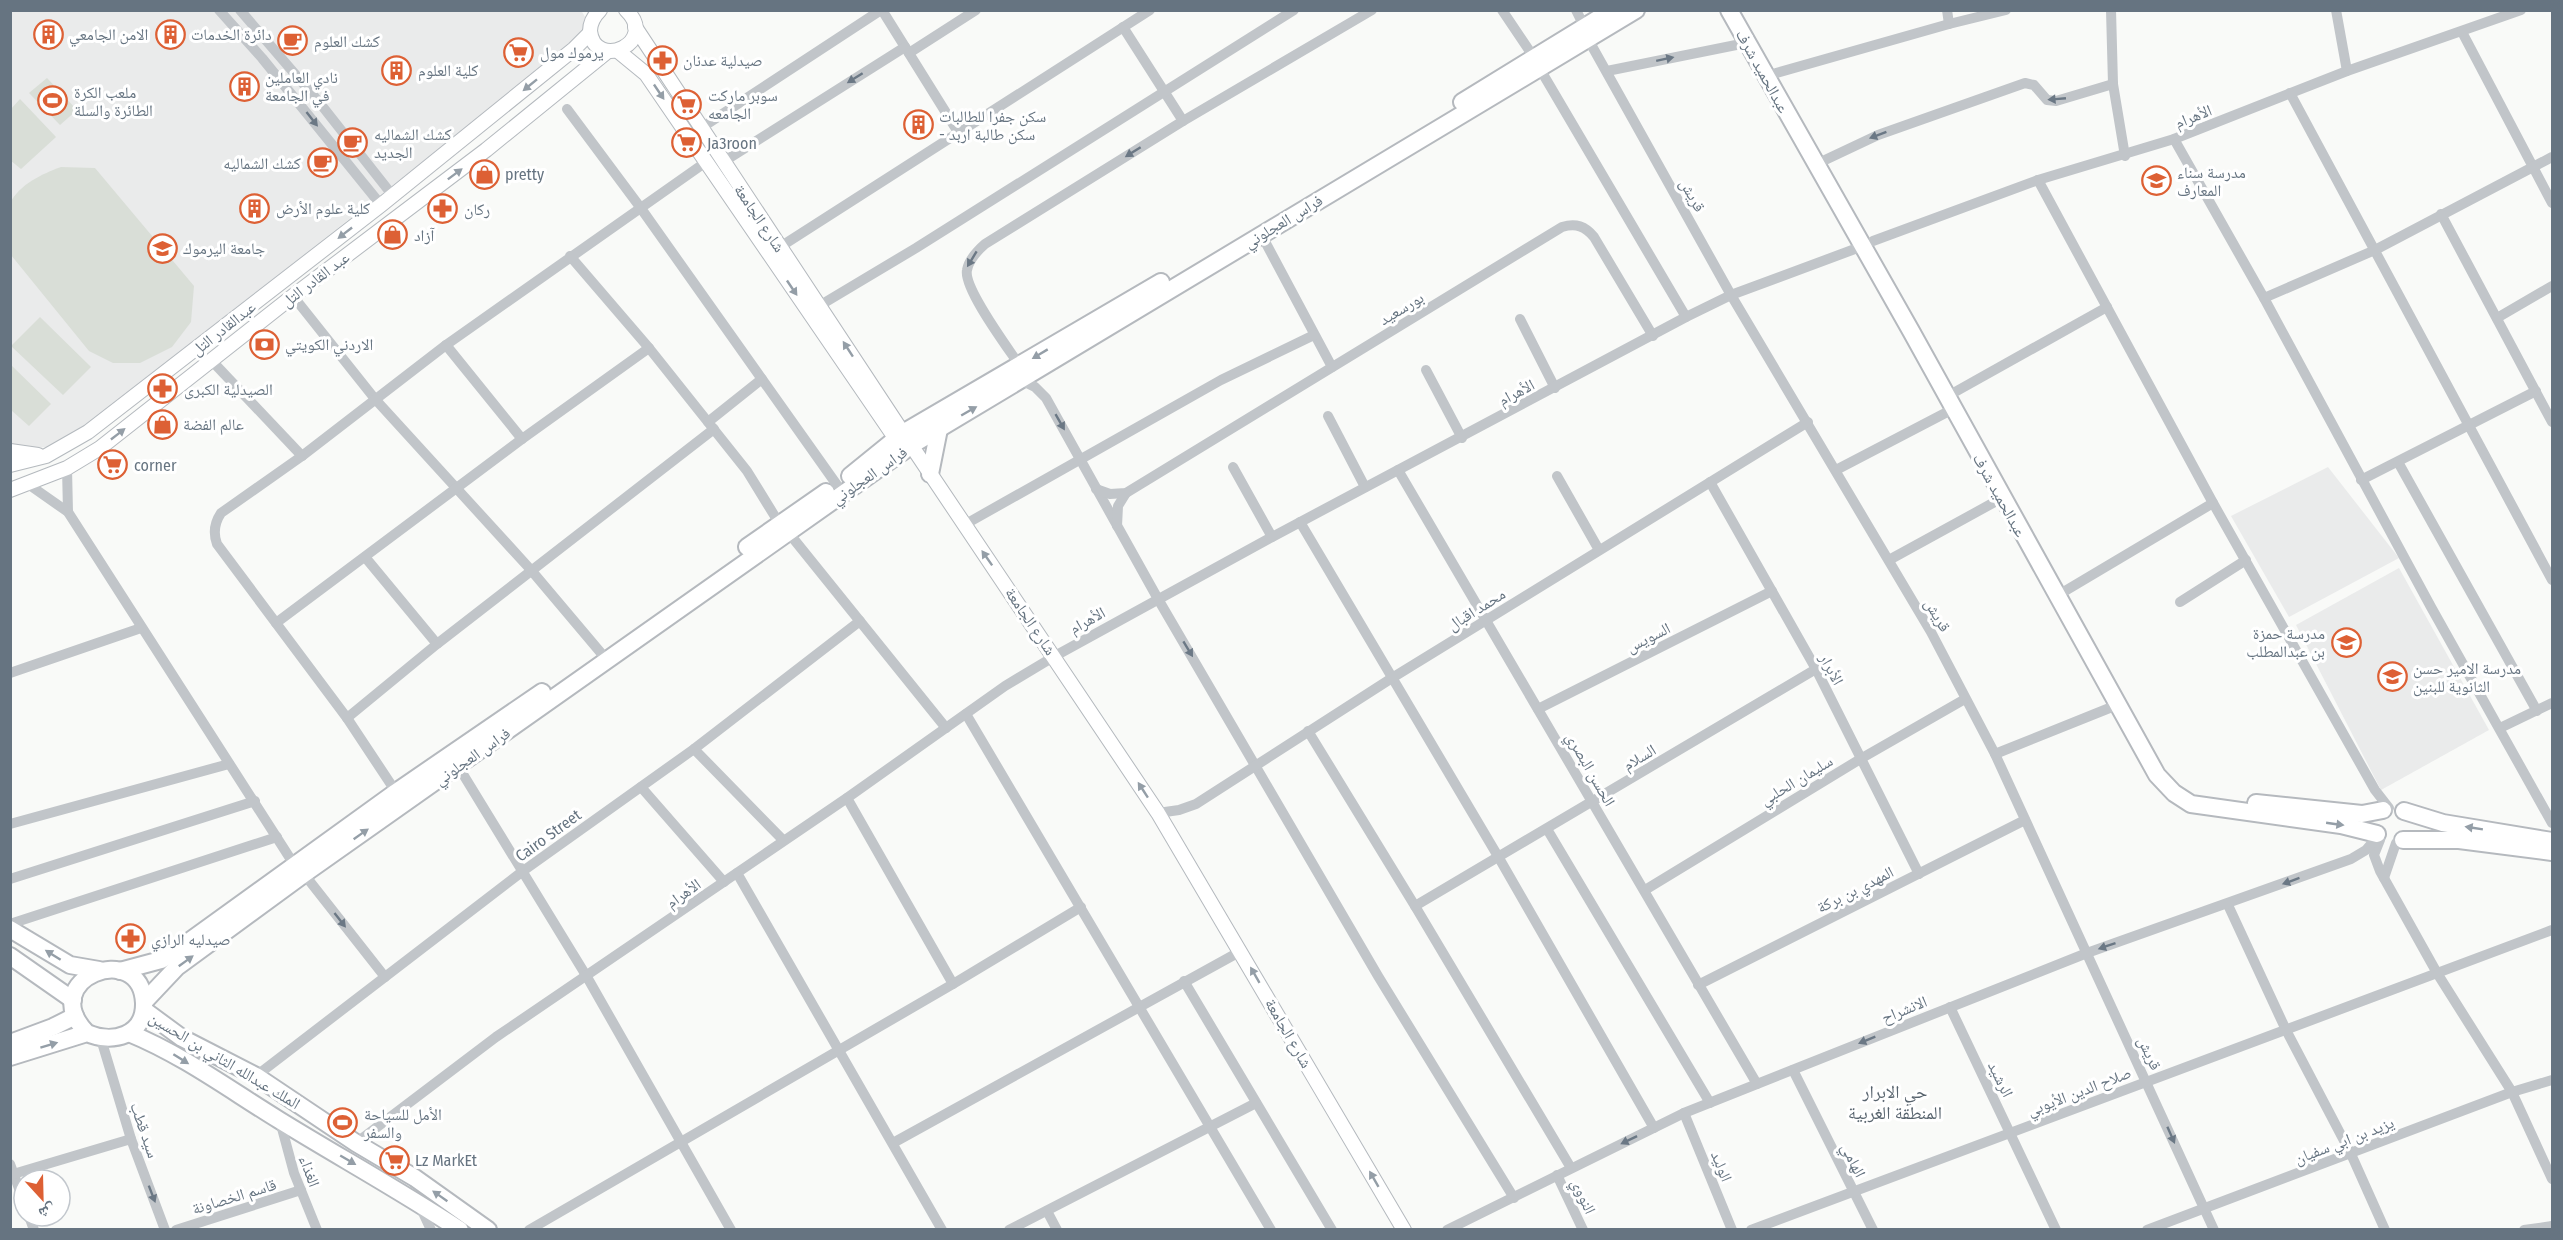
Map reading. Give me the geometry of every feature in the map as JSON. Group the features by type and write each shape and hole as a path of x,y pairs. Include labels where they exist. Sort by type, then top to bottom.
{"main road":[{"name":"شارع الجامعة","path":"626,10 819,306 903,442"},
{"name":"فراس العجلوني","path":"1587,34 1612,10"},
{"name":"فراس العجلوني","path":"120,971 161,960 173,953 458,766 866,465 1587,34 1636,10"},
{"name":"عبدالحميد شرف","path":"1729,10 1746,43 1771,75 1825,160 1868,243"},
{"name":"عبدالحميد شرف","path":"1741,10 1771,75 1868,243 1954,400 2065,591 2152,752 2168,775 2184,790 2199,796 2362,813 2392,810 2443,823 2553,841"},
{"name":"شارع الجامعة","path":"593,18 597,45 613,51 646,74 903,442 930,474 1054,656 1158,813 1404,1230"},
{"name":"عبدالقادر التل","path":"10,465 46,456 87,432 393,196 574,49 593,18"},
{"name":"عبد القادر التل","path":"10,490 67,468 100,448 293,296 613,51 624,49 633,40 635,27"},
{"name":"فراس العجلوني","path":"144,1006 177,967 396,792 903,442 939,429 1020,373 1261,234 1537,64"},
{"name":"عبدالحميد شرف","path":"1954,400 2002,498 2117,705 2157,775 2174,793 2191,804 2341,825 2387,838 2459,840 2553,852"},
{"path":"930,474 939,429"},
{"path":"10,451 46,456"},
{"path":"2392,810 2411,826 2387,838 2375,823 2392,810"},
{"path":"10,929 70,965 120,971 137,983 144,1006 136,1027 120,1037 94,1036 10,1057"},
{"path":"10,956 74,1008 94,1036"},
{"path":"10,1043 38,1034 74,1008 81,982 99,970"},
{"name":"الملك عبدالله الثاني بن الحسين","path":"144,1006 182,1038 256,1076 356,1143 415,1178 488,1230"},
{"name":"الملك عبدالله الثاني بن الحسين","path":"129,1033 165,1049 280,1121 417,1201 460,1230"}],"street":[{"path":"219,10 255,49 381,205"},
{"path":"240,10 393,196"},
{"path":"702,128 882,10 958,132"},
{"path":"723,162 976,10"},
{"path":"780,247 1150,10"},
{"path":"819,306 916,248 1294,10"},
{"path":"1372,10 1183,121 985,244 976,252 967,270 968,286 1020,373 1046,398 1158,599 1378,976 1514,1198"},
{"path":"1502,10 1537,64 1686,317"},
{"name":"قريش","path":"1576,10 1607,71 1731,295 1931,632 1995,754 2214,1230"},
{"path":"1947,10 1950,24"},
{"path":"1771,75 2007,10"},
{"path":"2111,10 2113,84 2125,156"},
{"path":"2336,10 2347,71"},
{"name":"الأهرام","path":"356,1143 496,1037 1054,656 1365,487 1462,438 1686,317 1731,295 2038,180 2125,156 2174,139 2347,71 2521,10"},
{"path":"1123,27 1183,121"},
{"path":"2462,32 2553,203"},
{"path":"255,49 266,39"},
{"path":"1607,71 1746,43"},
{"path":"1825,160 1878,135 2025,83 2034,85 2047,100 2056,102 2113,84"},
{"path":"2290,93 2553,580"},
{"path":"567,109 640,207 837,485"},
{"path":"2174,139 2553,823"},
{"path":"2264,298 2375,250 2553,157"},
{"path":"396,792 347,718 217,544 214,538 216,520 221,513 302,456 446,345 706,162"},
{"path":"2038,180 2213,503 2375,790 2392,810"},
{"path":"2441,214 2553,422"},
{"name":"بورسعيد","path":"1126,493 1562,227 1572,224 1582,226 1594,237 1653,336"},
{"path":"1261,234 1332,367"},
{"path":"570,256 711,425 747,471 783,527 946,728"},
{"path":"2497,318 2553,286"},
{"path":"293,296 375,399 531,570 601,652"},
{"path":"1836,470 2107,307"},
{"path":"1520,319 1555,388"},
{"path":"964,525 1221,380 1314,335"},
{"path":"446,345 522,439"},
{"path":"276,623 522,439 649,348"},
{"path":"212,361 302,456"},
{"path":"1426,370 1462,438"},
{"path":"347,718 711,425 762,379"},
{"path":"2361,480 2536,391"},
{"path":"1328,416 1365,487"},
{"name":"محمد اقبال","path":"1158,813 1188,808 1392,678 1808,422"},
{"path":"2398,462 2536,711"},
{"path":"1233,467 1272,537"},
{"path":"67,468 68,512"},
{"name":"الحسن البصري","path":"1398,470 1757,1084"},
{"path":"1557,476 1599,550"},
{"name":"الأبرار","path":"1710,482 1816,669 1919,874"},
{"path":"28,484 68,512 299,870 385,977"},
{"path":"1096,489 1110,494 1126,493"},
{"path":"1118,529 1118,506 1126,493"},
{"path":"1889,560 2002,498"},
{"path":"2065,591 2213,503"},
{"path":"1300,522 1499,858 1654,1128"},
{"path":"365,557 437,644"},
{"path":"2180,602 2246,560"},
{"name":"السويس","path":"1538,709 1772,591"},
{"name":"Cairo Street","path":"256,1076 523,871 694,749 860,621"},
{"path":"10,673 141,628"},
{"name":"السلام","path":"1415,906 1816,669"},
{"name":"سليمان الحلبي","path":"1645,890 1862,758 1965,699"},
{"path":"2500,728 2553,703"},
{"path":"1995,754 2117,705"},
{"path":"966,714 1270,1230"},
{"path":"1308,731 1571,1168"},
{"path":"694,749 783,840"},
{"path":"10,824 229,764"},
{"path":"458,766 587,977 682,1140 731,1230"},
{"path":"641,787 724,882"},
{"path":"848,798 953,984"},
{"path":"10,879 255,801"},
{"name":"المهدي بن بركة","path":"1698,986 2025,820"},
{"path":"1547,830 1710,1103"},
{"path":"10,924 277,837"},
{"path":"2384,879 2387,838"},
{"path":"2387,838 2374,855 2384,879 2437,973 2512,1092 2553,1179"},
{"name":"الانشراح","path":"1447,1230 1684,1113 2087,953 2351,859 2387,838"},
{"path":"737,873 942,1230"},
{"path":"2228,904 2286,1030 2351,1154 2385,1230"},
{"path":"529,1230 953,984 1081,907"},
{"name":"صلاح الدين الأيوبي","path":"1751,1230 2553,930"},
{"path":"893,1143 1241,951"},
{"path":"1184,981 1332,1230"},
{"name":"الرشيد","path":"1950,1007 2056,1230"},
{"name":"سيد قطب","path":"94,1036 165,1230"},
{"name":"الهامي","path":"1794,1070 1873,1230"},
{"name":"يزيد بن ابي سفيان","path":"2147,1230 2512,1092 2553,1080"},
{"path":"1009,1230 1256,1103"},
{"name":"الوليد","path":"1684,1113 1732,1230"},
{"name":"الغذاء","path":"280,1121 301,1190 317,1230"},
{"path":"23,1168 131,1139"},
{"name":"النووي","path":"1557,1175 1583,1230"},
{"name":"قاسم الخصاونة","path":"176,1230 301,1190"},
{"path":"417,1201 431,1230"},
{"path":"1047,1211 1057,1230"},
{"path":"2524,1230 2553,1226"}],"shaded area":[{"name":"جامعة اليرموك","path":"581,10 585,17 585,32 567,49 59,446 10,450 10,11"},
{"name":"ملعب الكرة الطائرة والسلة","path":"47,78 77,110 60,125 29,93"},
{"path":"20,99 56,137 21,169 10,160 11,109"},
{"path":"61,167 95,168 194,286 191,322 172,347 140,363 113,363 89,351 11,255 10,203 26,185 39,176"},
{"path":"40,317 91,367 63,395 11,346"},
{"path":"10,364 51,404 29,426 11,410"},
{"path":"2328,467 2399,558 2289,617 2231,516"},
{"name":"مدرسة الامير حسن الثانوية للبنين","path":"2399,568 2489,730 2381,790 2296,625"}],"place":[{"name":"الامن الجامعي","path":"48,34"},
{"name":"دائرة الخدمات","path":"170,34"},
{"name":"كشك العلوم","path":"293,41"},
{"name":"يرموك مول","path":"519,52"},
{"name":"صيدلية عدنان","path":"662,60"},
{"name":"كلية العلوم","path":"397,70"},
{"name":"نادي العاملين في الجامعة","path":"244,86"},
{"name":"ملعب الكرة الطائرة والسلة","path":"53,101"},
{"name":"سوبر ماركت الجامعه","path":"687,104"},
{"name":"سكن جفرا للطالبات - سكن طالبة اربد","path":"918,125"},
{"name":"كشك الشماليه الجديد","path":"353,143"},
{"name":"Ja3roon","path":"686,143"},
{"name":"كشك الشماليه","path":"322,163"},
{"name":"pretty","path":"484,174"},
{"name":"مدرسة سناء المعارف","path":"2156,181"},
{"name":"كلية علوم الأرض","path":"255,208"},
{"name":"ركان","path":"443,209"},
{"name":"آزاد","path":"393,235"},
{"name":"جامعة اليرموك","path":"162,248"},
{"name":"الاردني الكويتي","path":"264,344"},
{"name":"الصيدلية الكبرى","path":"163,389"},
{"name":"عالم الفضة","path":"162,424"},
{"name":"corner","path":"113,465"},
{"name":"مدرسة حمزة بن عبدالمطلب","path":"2346,642"},
{"name":"مدرسة الامير حسن الثانوية للبنين","path":"2392,677"},
{"name":"صيدليه الرازي","path":"130,939"},
{"name":"الأمل للسياحة والسفر","path":"343,1123"},
{"name":"Lz MarkEt","path":"394,1160"}],"district":[{"name":"حي الابرار المنطقة الغربية","path":"1895,1102"}]}
